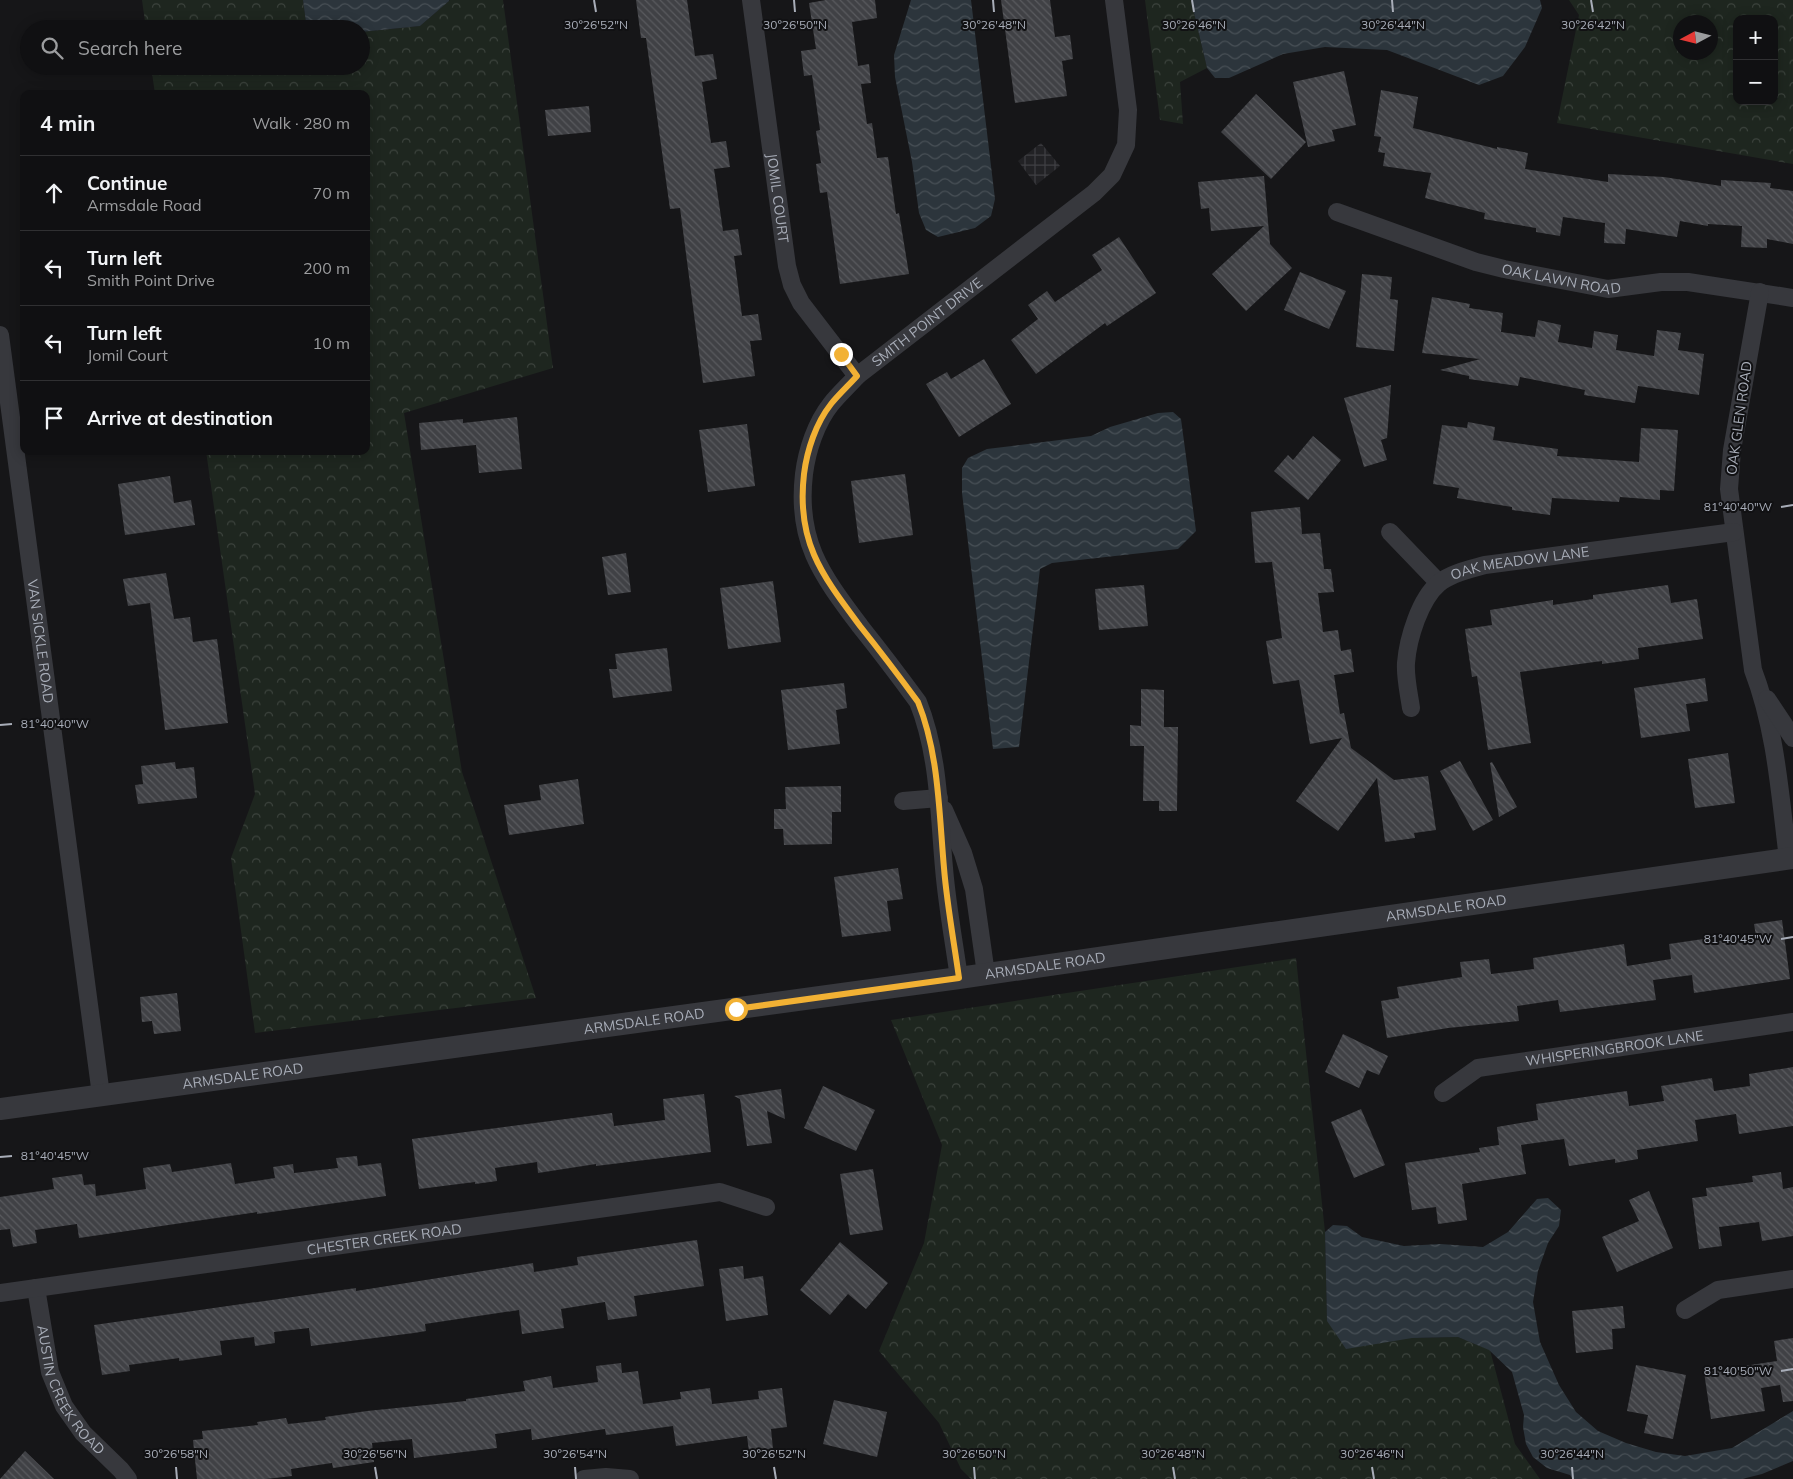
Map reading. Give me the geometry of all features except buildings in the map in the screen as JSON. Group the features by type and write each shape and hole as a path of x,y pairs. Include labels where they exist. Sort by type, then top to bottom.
{"street":[{"name":"JOMIL COURT","path":"751,0 787,266 792,284 801,303 857,376"},
{"name":"SMITH POINT DRIVE","path":"959,978 944,870 939,798 927,724 918,702 828,583 815,560 807,536 803,510 806,458 817,430 831,404 857,376 1094,193 1112,175 1126,145 1128,110 1114,0"},
{"name":"OAK LAWN ROAD","path":"1337,212 1476,262 1504,269 1608,288 1661,282 1688,282 1793,298"},
{"name":"OAK GLEN ROAD","path":"1760,292 1732,450 1729,490 1753,670 1761,691 1774,749 1791,858"},
{"name":"VAN SICKLE ROAD","path":"0,335 101,1095"},
{"path":"1390,532 1439,583"},
{"name":"OAK MEADOW LANE","path":"1411,708 1406,664 1411,631 1424,603 1439,583 1458,573 1485,565 1734,532"},
{"name":"OAK GLEN ROAD","path":"1761,691 1793,738"},
{"path":"904,801 939,798 963,853 974,890 986,974"},
{"name":"ARMSDALE ROAD","path":"0,1109 959,978 1791,858"},
{"name":"WHISPERINGBROOK LANE","path":"1442,1093 1478,1068 1793,1022"},
{"name":"CHESTER CREEK ROAD","path":"0,1292 720,1192 766,1207"},
{"path":"1685,1310 1718,1290 1793,1279"},
{"name":"AUSTIN CREEK ROAD","path":"36,1288 50,1372 64,1406 83,1433 128,1479"},
{"path":"584,1479 606,1477 630,1479"}],"shaded area":[{"path":"1041,143 1060,166 1036,185 1018,161"}],"green space":[{"path":"142,0 303,0 306,20 145,20"},
{"path":"450,0 503,0 553,368 404,413 462,772 536,998 255,1033 231,858 255,794 207,455 370,455 370,90 154,90 152,75 370,75 370,31 420,26"},
{"path":"1145,0 1191,0 1207,68 1180,82 1183,124 1160,120"},
{"path":"1569,0 1793,0 1793,164 1557,123 1579,15"},
{"path":"1296,958 1325,1232 1327,1321 1412,1338 1458,1337 1490,1350 1515,1444 1540,1479 971,1479 961,1469 939,1423 879,1351 924,1243 942,1145 891,1020"}],"water":[{"path":"303,0 449,0 420,26 370,31 370,20 306,20"},
{"path":"911,0 971,0 995,199 991,216 975,228 938,237 926,230 919,213 912,162 895,77 894,55"},
{"path":"1191,0 1540,0 1542,8 1525,47 1503,76 1479,85 1387,50 1325,47 1283,54 1229,78 1215,78 1207,68"},
{"path":"1173,412 1181,419 1196,531 1178,549 1052,563 1040,569 1019,747 993,749 962,493 962,468 968,458 987,449 1091,436 1110,427 1158,413"},
{"path":"1548,1198 1561,1210 1559,1226 1548,1243 1538,1271 1533,1302 1540,1342 1559,1385 1576,1412 1598,1431 1626,1443 1656,1452 1685,1456 1732,1448 1793,1411 1793,1461 1762,1474 1742,1479 1573,1479 1570,1475 1547,1468 1533,1457 1526,1444 1523,1427 1524,1415 1512,1372 1489,1350 1458,1337 1412,1338 1346,1349 1327,1321 1325,1232 1333,1225 1347,1226 1362,1237 1404,1246 1440,1244 1483,1247 1508,1232 1537,1199"}],"route":[{"path":"736,1009 959,978 944,870 939,798 927,724 918,702 828,583 815,560 807,536 803,510 806,458 817,430 831,404 857,376 841,354"}]}
